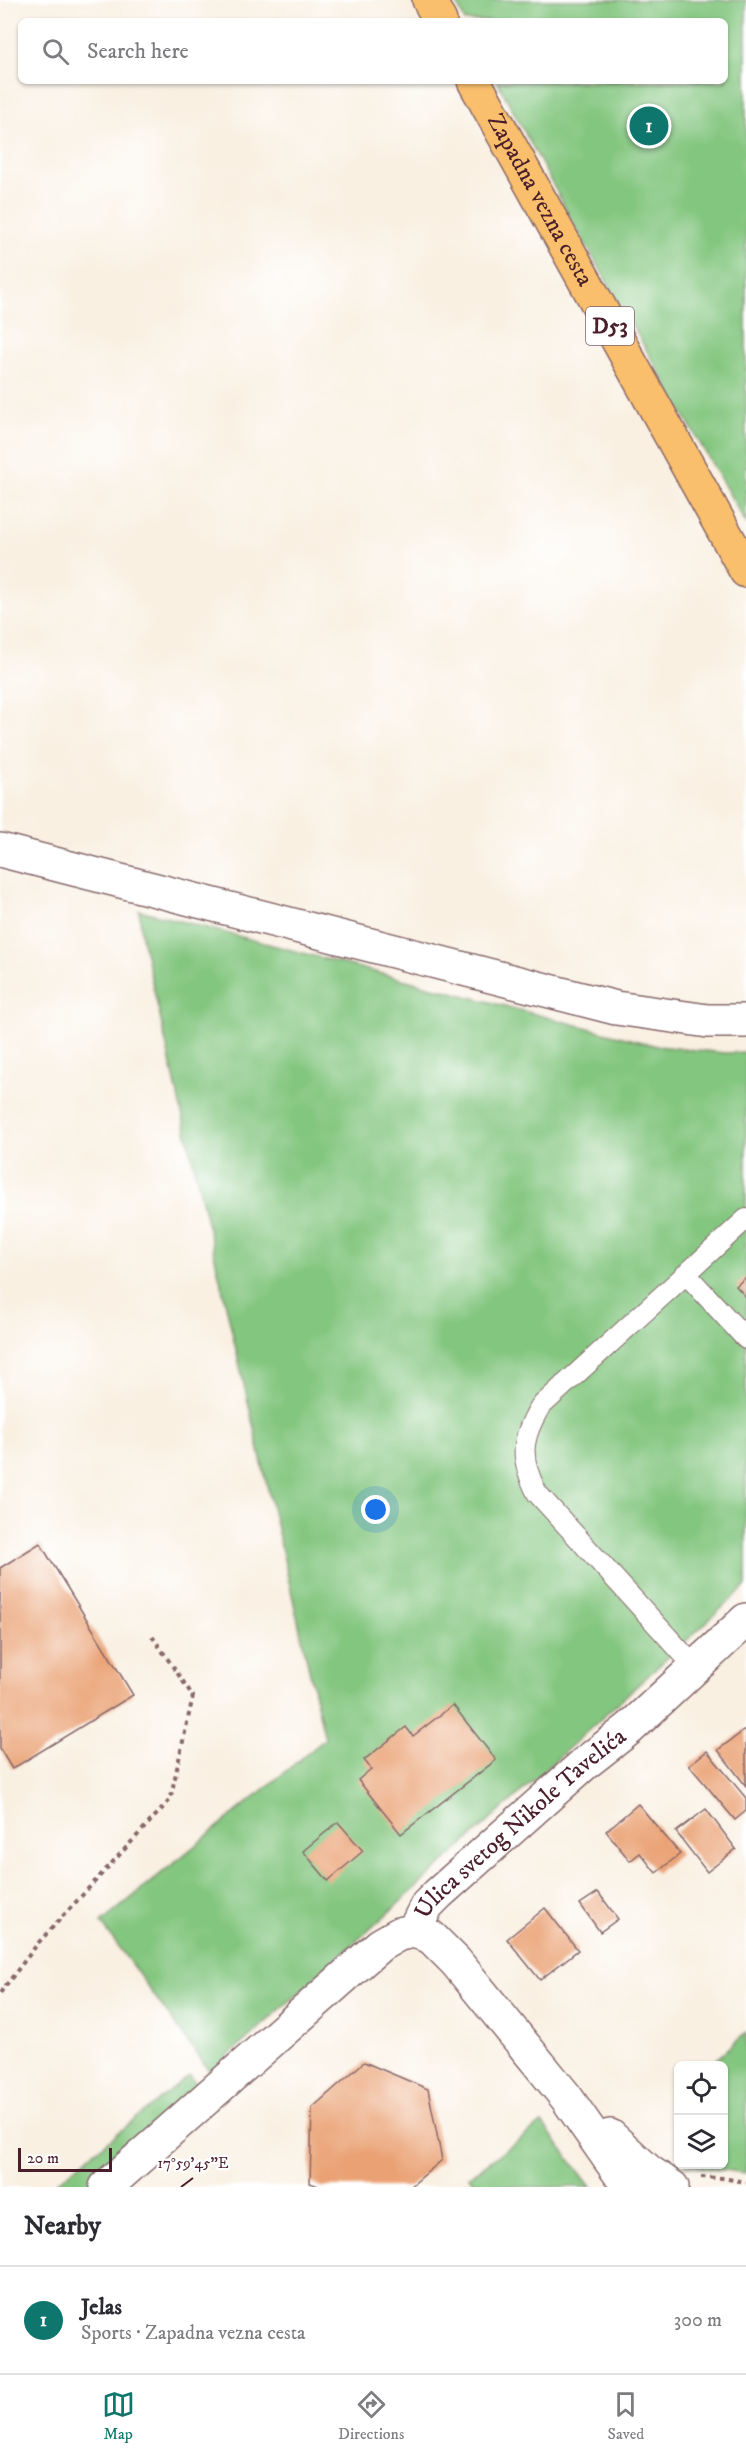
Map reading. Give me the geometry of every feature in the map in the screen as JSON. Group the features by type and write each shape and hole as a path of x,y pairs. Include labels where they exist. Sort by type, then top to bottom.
{"main road":[{"path":"429,0 438,18"},
{"name":"Zapadna vezna cesta","path":"476,84 746,571"}],"street":[{"path":"0,850 616,1008 708,1021 746,1022"},
{"name":"Ulica svetog Nikole Tavelića","path":"106,2187 380,1945 399,1934 414,1931 427,1905 438,1894 584,1764 630,1728 746,1620"},
{"path":"414,1931 431,1936 446,1950 566,2097 629,2187"},
{"path":"566,2097 648,2171 672,2187"}],"lane":[{"path":"695,1667 537,1493 523,1456 531,1422 540,1407 746,1219"},
{"path":"686,1274 746,1339"}],"path":[{"path":"0,1993 39,1942 170,1800 193,1696 152,1636"}],"green space":[{"path":"455,0 746,0 746,523 575,226 499,84 728,84 728,18 464,18"},
{"path":"139,910 657,1046 725,1053 746,1052 746,1586 417,1887 210,2072 101,1923 325,1739 142,938"},
{"path":"746,2033 746,2173 716,2169 728,2169 728,2061 714,2061"},
{"path":"190,2075 199,2088 83,2187 51,2187"},
{"path":"542,2123 591,2187 477,2187 469,2177"}],"building":[{"path":"746,1277 746,1297 736,1286"},
{"path":"40,1543 133,1695 12,1769 0,1749 0,1568"},
{"path":"453,1705 496,1760 401,1834 358,1780 371,1769 364,1760 406,1727 413,1736"},
{"path":"746,1729 746,1786 718,1750"},
{"path":"707,1751 746,1798 746,1811 735,1820 689,1765"},
{"path":"638,1804 680,1854 656,1873 640,1853 630,1861 606,1831"},
{"path":"706,1809 736,1849 707,1872 676,1832"},
{"path":"338,1822 363,1851 328,1881 303,1851"},
{"path":"598,1892 618,1919 600,1932 580,1904"},
{"path":"545,1908 578,1950 540,1980 507,1939"},
{"path":"364,2062 428,2089 442,2160 410,2187 321,2187 310,2183 312,2108"}],"place":[{"name":"Jelas","path":"649,126"}]}
